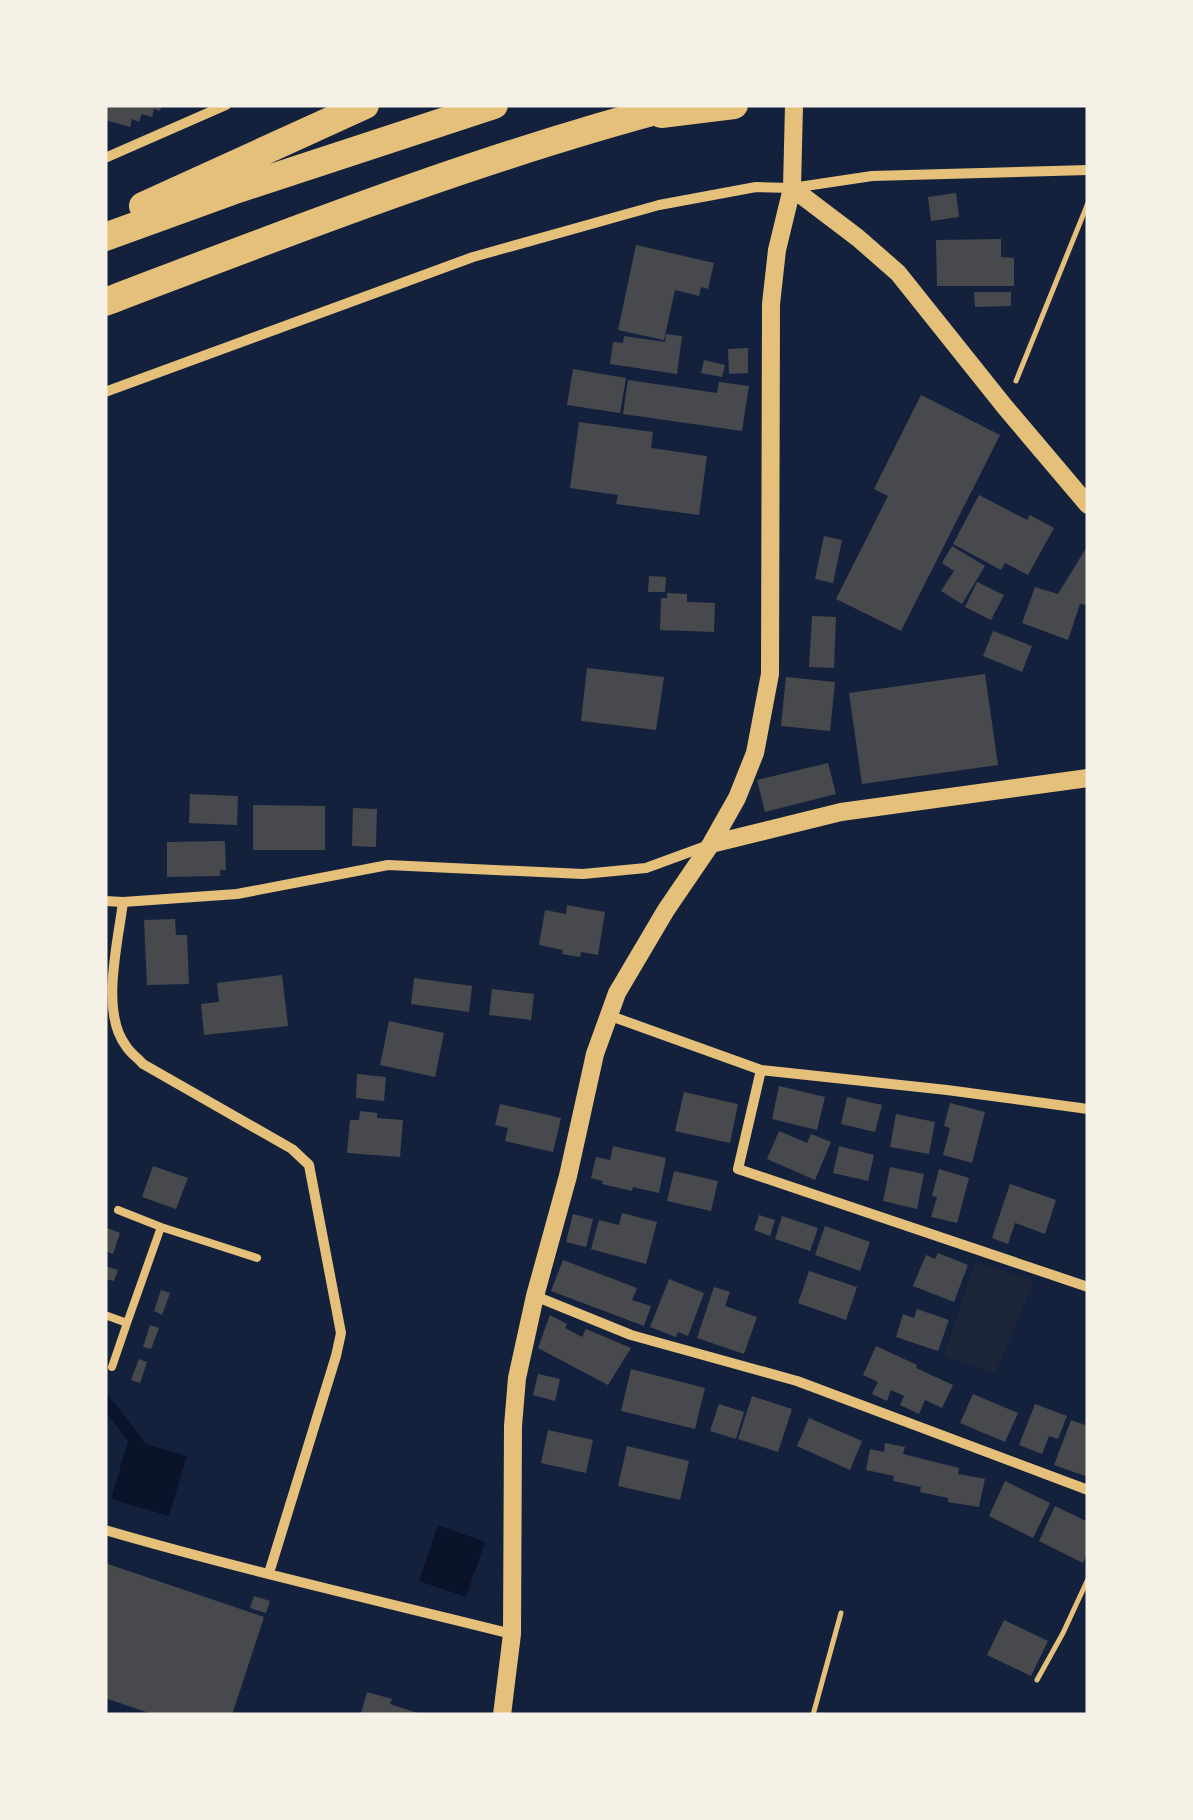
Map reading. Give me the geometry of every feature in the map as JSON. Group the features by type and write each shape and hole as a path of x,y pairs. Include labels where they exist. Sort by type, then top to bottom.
{"highway":[{"path":"105,223 365,105"},
{"path":"105,237 494,105"},
{"path":"105,302 442,177 678,105"},
{"path":"628,118 734,105"}],"street":[{"path":"105,158 226,105"},
{"path":"502,1715 512,1634 513,1426 517,1378 595,1054 617,993 738,798 756,753 770,674 770,304 777,250 792,188 794,105"},
{"path":"105,392 473,258 659,205 756,187 792,188 872,176 1088,170"},
{"path":"792,188 898,273 1088,505"},
{"path":"105,901 238,894 388,865 582,874 646,868 711,844 841,812 1088,778"},
{"path":"123,902 112,988 115,1023 124,1045 143,1064 292,1148 309,1165 340,1332 269,1573"},
{"path":"608,1014 761,1070 1088,1109"},
{"path":"761,1070 738,1168 1088,1288"},
{"path":"535,1296 631,1335 797,1380 1088,1490"},
{"path":"105,1530 201,1558 512,1634"}],"lane":[{"path":"118,1210 257,1258"},
{"path":"112,1366 161,1227"},
{"path":"105,1316 127,1323"}],"path":[{"path":"1005,407 1088,203"},
{"path":"1037,1680 1088,1579"},
{"path":"812,1715 841,1613"}],"shaded area":[{"path":"975,1262 1034,1280 995,1374 944,1356"},
{"path":"105,1391 146,1444 187,1456 169,1516 111,1499 128,1441 105,1411"},
{"path":"438,1525 485,1542 466,1597 419,1581"}],"building":[{"path":"105,105 162,105 160,111 154,109 152,117 142,114 139,122 132,119 130,127 105,120"},
{"path":"956,193 959,217 931,221 928,197"},
{"path":"1001,239 1001,257 1014,258 1014,286 937,286 936,240"},
{"path":"636,245 714,263 708,289 701,287 699,296 675,290 664,340 618,330"},
{"path":"974,292 1011,292 1011,306 975,307"},
{"path":"666,334 682,336 677,374 610,364 613,342 623,343 624,336 665,342"},
{"path":"748,348 748,373 729,374 728,349"},
{"path":"704,360 725,365 722,377 701,373"},
{"path":"573,369 626,378 620,413 567,405"},
{"path":"628,380 717,393 719,382 749,386 742,431 623,414"},
{"path":"921,395 1000,435 901,631 836,599 888,496 874,489"},
{"path":"579,422 653,432 651,448 707,456 699,515 616,504 618,495 570,488"},
{"path":"979,495 1027,520 1030,515 1054,528 1028,575 1005,563 1001,570 953,544"},
{"path":"824,536 842,540 833,583 815,579"},
{"path":"1088,545 1088,605 1080,604 1068,640 1022,623 1035,587 1058,594"},
{"path":"952,546 985,566 962,604 941,591 954,571 942,563"},
{"path":"649,576 666,577 665,592 648,592"},
{"path":"977,582 1004,595 991,620 965,607"},
{"path":"667,593 687,594 687,602 715,603 714,632 660,630 661,598 667,598"},
{"path":"812,616 836,617 834,668 809,667"},
{"path":"993,631 1032,646 1022,672 983,656"},
{"path":"587,668 664,677 656,730 581,721"},
{"path":"985,674 998,765 862,784 849,693"},
{"path":"786,677 835,682 830,731 781,726"},
{"path":"828,763 836,794 765,812 757,780"},
{"path":"190,794 238,796 237,825 189,823"},
{"path":"253,805 325,806 325,850 253,850"},
{"path":"353,808 377,809 376,847 352,846"},
{"path":"225,841 226,870 220,870 220,876 167,877 167,842"},
{"path":"567,905 605,912 598,955 562,954 563,950 539,945 545,910 566,914"},
{"path":"175,919 176,935 187,935 189,984 147,985 144,920"},
{"path":"282,975 288,1026 204,1035 201,1004 219,1002 217,983"},
{"path":"414,978 472,986 469,1012 411,1004"},
{"path":"492,989 534,994 531,1020 489,1015"},
{"path":"389,1021 444,1033 435,1077 380,1065"},
{"path":"357,1074 386,1077 384,1101 356,1098"},
{"path":"779,1086 825,1097 817,1130 772,1119"},
{"path":"684,1092 738,1104 730,1143 675,1131"},
{"path":"847,1097 882,1105 875,1132 841,1124"},
{"path":"950,1103 985,1112 972,1163 943,1155 950,1128 944,1126"},
{"path":"500,1104 561,1118 553,1152 505,1141 508,1128 495,1125"},
{"path":"360,1111 377,1113 377,1118 403,1120 400,1157 347,1153 350,1120 359,1120"},
{"path":"896,1114 935,1122 929,1154 890,1147"},
{"path":"779,1131 807,1143 811,1134 831,1142 815,1180 767,1159"},
{"path":"613,1146 666,1158 659,1193 633,1187 632,1191 591,1178 596,1157 610,1160"},
{"path":"839,1146 874,1155 868,1181 833,1173"},
{"path":"153,1166 188,1178 176,1209 142,1197"},
{"path":"890,1167 924,1174 917,1209 883,1201"},
{"path":"939,1169 969,1178 957,1223 931,1217"},
{"path":"674,1171 718,1181 711,1211 667,1201"},
{"path":"1010,1184 1056,1200 1045,1234 1015,1223 1008,1244 992,1238"},
{"path":"622,1213 657,1222 646,1264 591,1249 599,1220 619,1225"},
{"path":"573,1214 593,1219 586,1247 566,1242"},
{"path":"759,1215 775,1220 770,1236 754,1230"},
{"path":"782,1216 818,1228 810,1251 775,1239"},
{"path":"825,1226 870,1242 860,1271 815,1255"},
{"path":"105,1227 120,1233 113,1254 105,1251"},
{"path":"938,1253 968,1265 954,1302 913,1286 926,1255 935,1259"},
{"path":"563,1260 637,1288 632,1300 651,1306 644,1326 551,1291"},
{"path":"105,1266 118,1270 114,1281 105,1279"},
{"path":"809,1271 857,1287 846,1320 798,1303"},
{"path":"669,1279 704,1293 688,1336 678,1332 676,1337 650,1327"},
{"path":"714,1287 730,1292 725,1306 757,1317 744,1354 697,1338"},
{"path":"161,1290 170,1293 162,1315 154,1311"},
{"path":"917,1309 949,1320 938,1351 896,1337 903,1314 914,1318"},
{"path":"550,1315 582,1337 586,1329 631,1348 608,1385 538,1348"},
{"path":"150,1325 159,1328 151,1349 143,1347"},
{"path":"876,1346 953,1385 942,1408 925,1400 919,1414 900,1405 904,1396 891,1390 887,1401 872,1394 878,1382 863,1375"},
{"path":"139,1359 147,1362 140,1383 131,1380"},
{"path":"631,1369 705,1388 695,1429 621,1411"},
{"path":"538,1374 560,1379 555,1401 533,1395"},
{"path":"973,1394 1018,1413 1005,1442 960,1423"},
{"path":"752,1396 792,1409 778,1452 738,1439"},
{"path":"719,1404 744,1412 736,1439 710,1431"},
{"path":"1035,1404 1067,1416 1058,1439 1049,1436 1042,1454 1019,1445"},
{"path":"809,1418 862,1441 850,1470 797,1446"},
{"path":"1071,1420 1088,1426 1088,1477 1054,1465"},
{"path":"548,1430 593,1440 586,1473 541,1463"},
{"path":"885,1443 905,1447 903,1454 959,1468 958,1474 985,1479 979,1507 948,1502 948,1498 920,1492 921,1487 893,1481 894,1476 866,1470 870,1449 884,1452"},
{"path":"627,1446 689,1461 680,1500 618,1486"},
{"path":"1005,1481 1050,1503 1033,1538 989,1516"},
{"path":"1055,1506 1088,1522 1088,1552 1083,1563 1039,1541"},
{"path":"105,1563 264,1617 232,1715 155,1715 105,1698"},
{"path":"254,1596 270,1601 266,1613 250,1608"},
{"path":"1004,1620 1048,1641 1031,1676 987,1655"},
{"path":"367,1692 392,1699 390,1704 424,1715 361,1713"}]}
